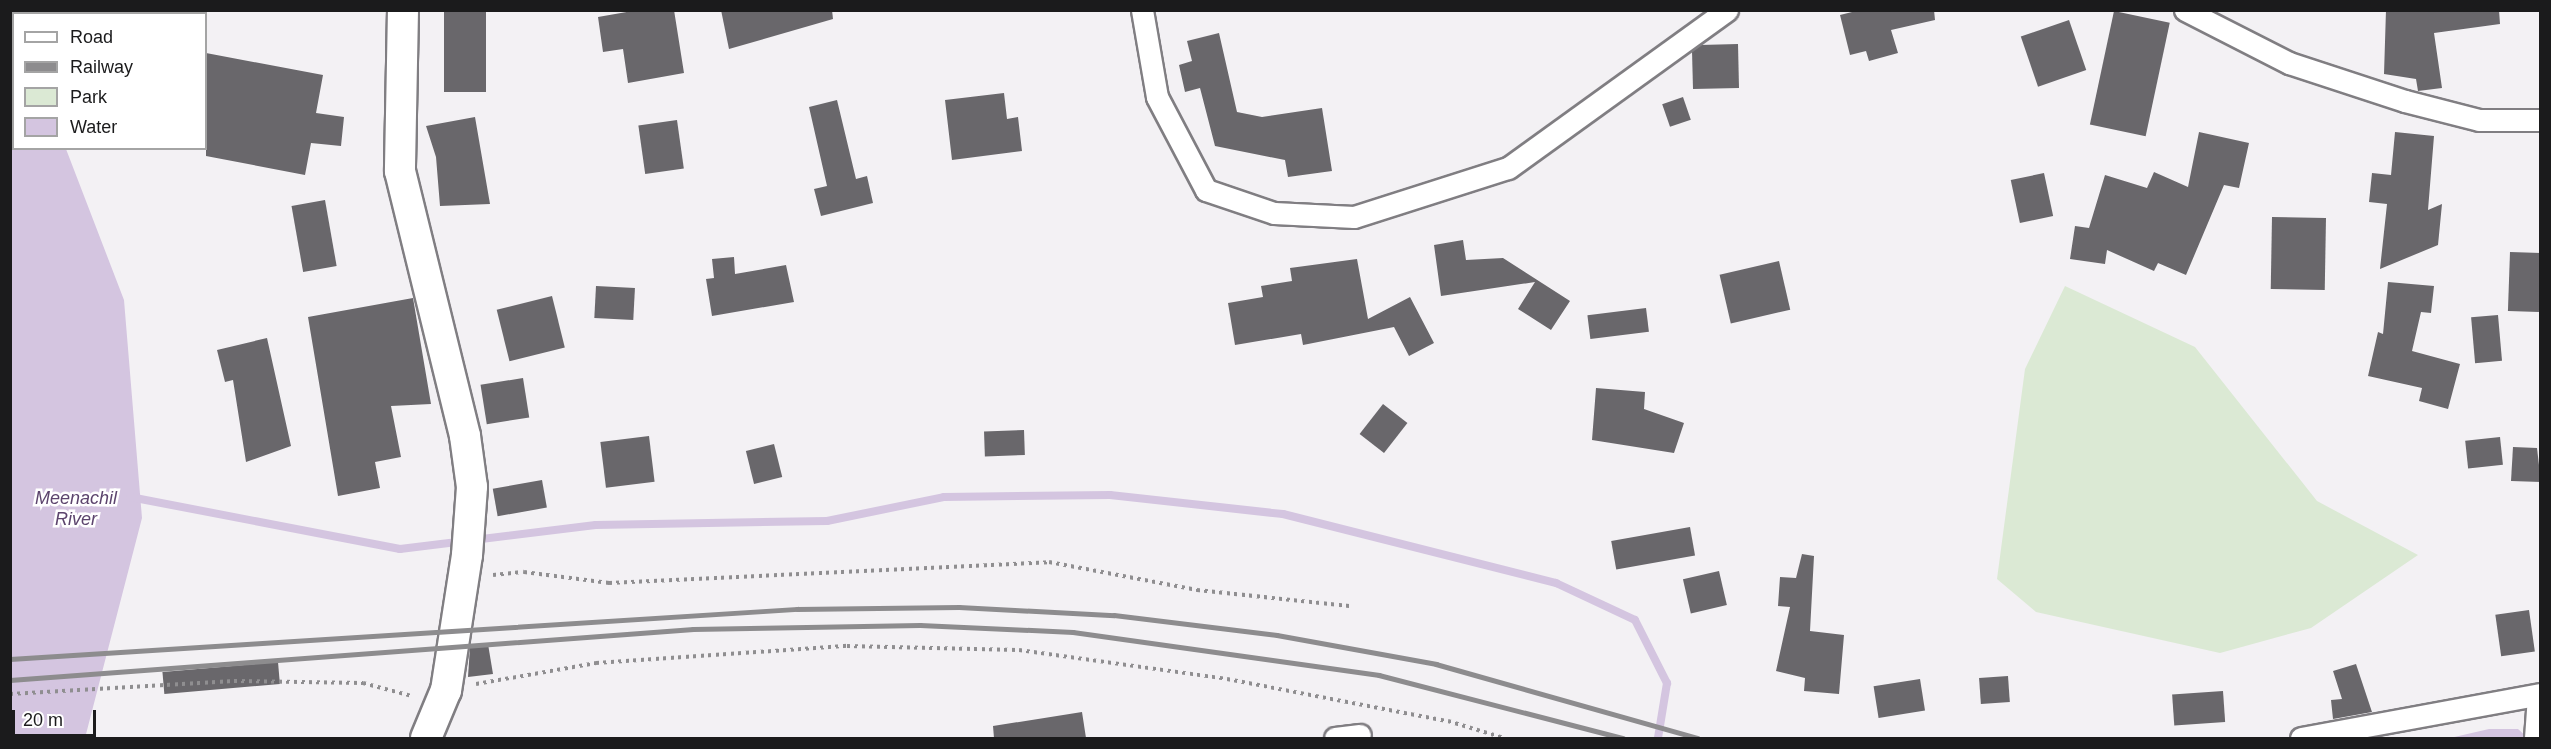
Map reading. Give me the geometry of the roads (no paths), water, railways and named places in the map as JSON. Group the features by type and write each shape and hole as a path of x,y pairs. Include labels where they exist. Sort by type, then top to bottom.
{"street":[{"path":"403,10 400,171 465,436 471,521 442,697 426,738"},
{"path":"1142,10 1157,97 1206,190 1274,213 1354,217 1508,168 1727,10"},
{"path":"2186,10 2289,63 2405,101 2479,120 2541,120"},
{"path":"2301,738 2539,695 2535,738"},
{"path":"1335,738 1360,735"}],"water":[{"name":"Meenachil River","path":"10,11 12,150 66,150 124,300 142,518 85,738 11,738"},
{"path":"2489,729 2518,729 2528,738 2450,738"}],"waterway":[{"path":"130,497 400,549 596,525 827,521 944,497 1110,495 1283,514 1556,583 1635,620 1667,683 1658,738"}],"railway":[{"path":"10,659 797,609 959,607 1114,615 1277,635 1436,664 1698,738"},
{"path":"10,680 693,629 920,625 1073,632 1379,675 1623,738"}]}
